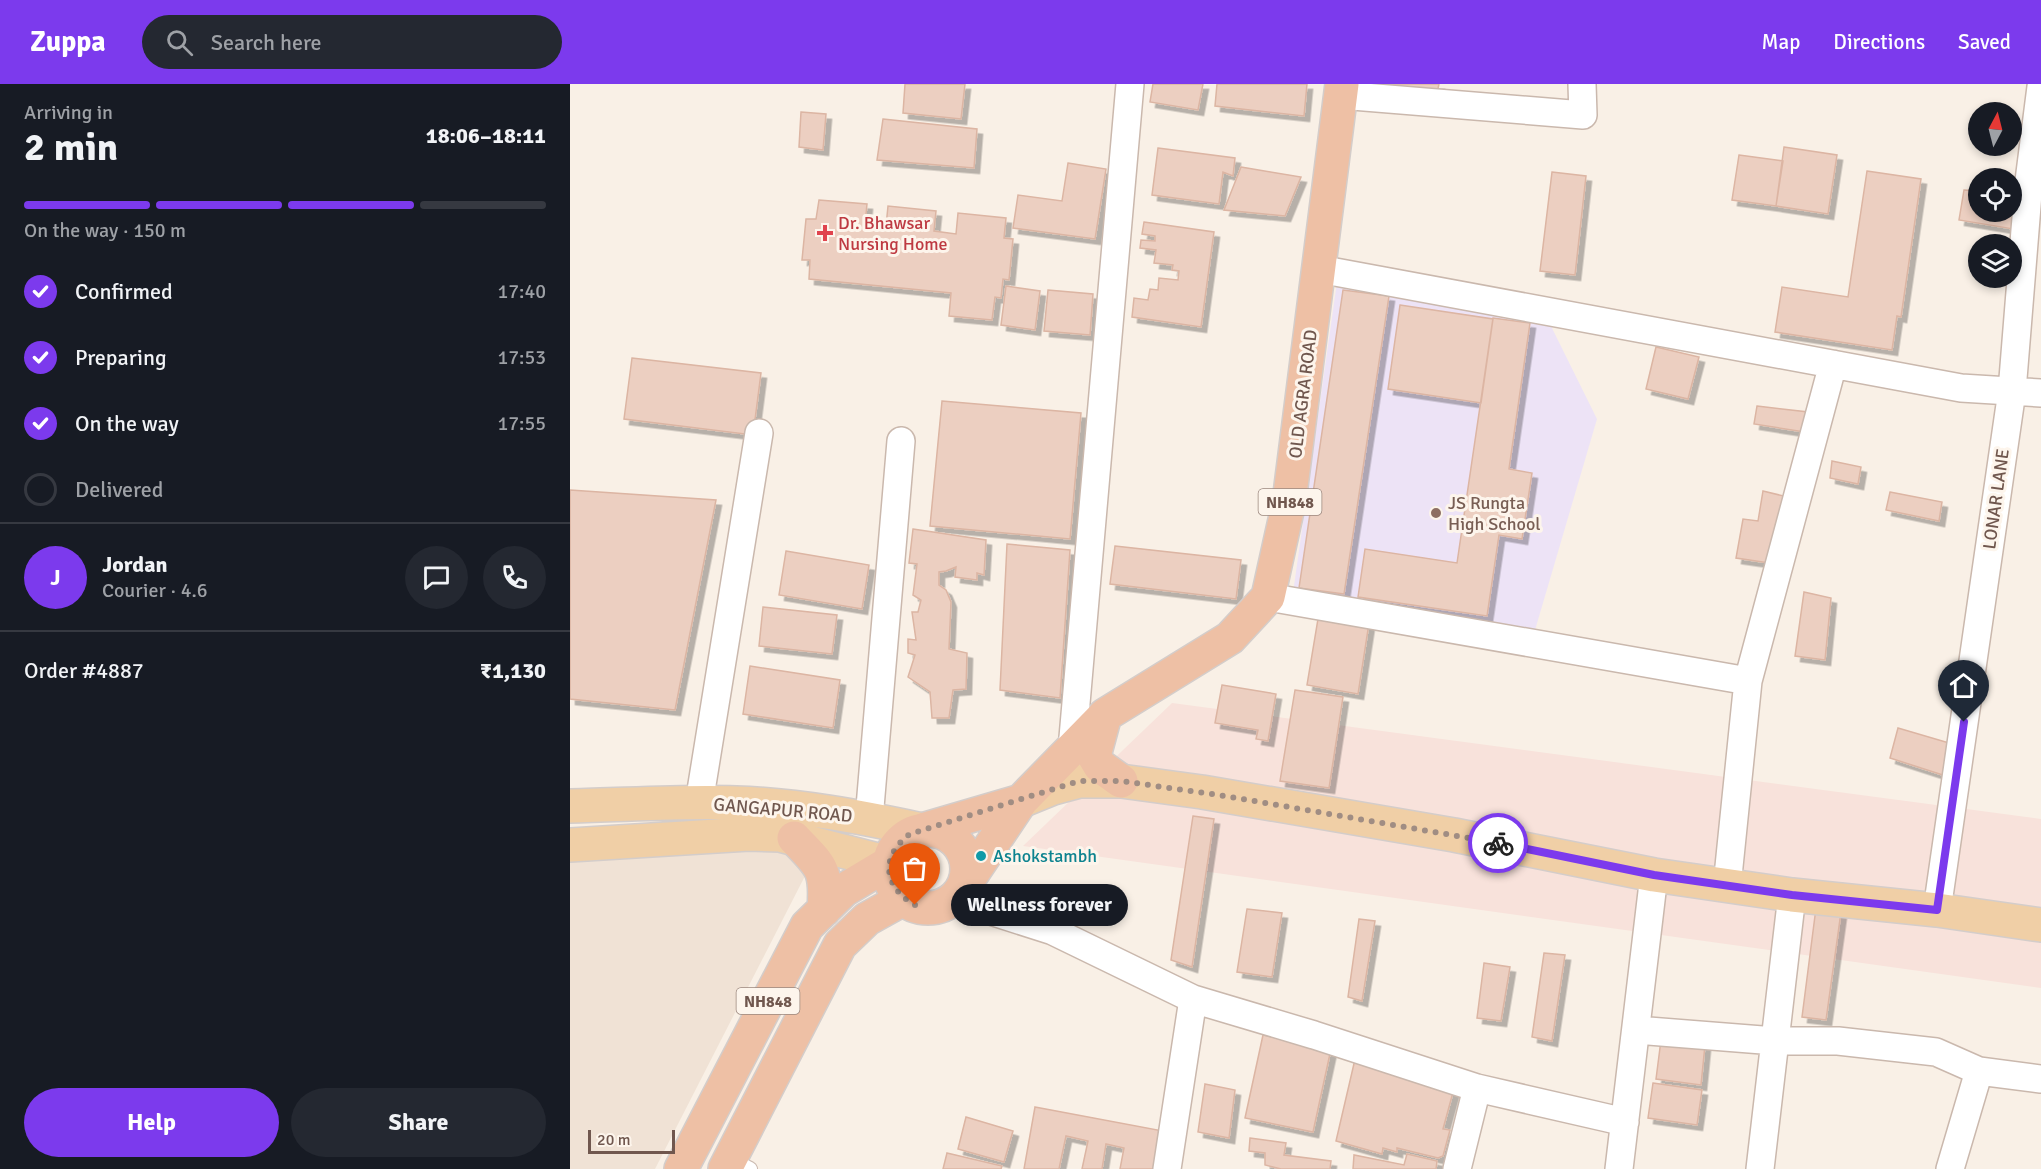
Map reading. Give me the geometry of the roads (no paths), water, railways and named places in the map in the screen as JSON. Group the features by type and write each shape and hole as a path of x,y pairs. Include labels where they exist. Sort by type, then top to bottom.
{"highway":[{"name":"OLD AGRA ROAD","path":"958,894 1021,801 1105,715 1230,638 1268,597 1290,502 1341,89"},
{"path":"1105,715 1094,756 1100,766 1121,781"},
{"name":"OLD AGRA ROAD","path":"922,830 1021,801"},
{"path":"889,863 894,889 903,899 915,905 928,908 941,905 958,894 966,877 967,864 960,848 947,835 922,830"},
{"name":"NH848","path":"681,1169 807,926 844,890 889,863 893,851 901,841 910,834 922,830"},
{"path":"794,838 819,864 826,884 824,910"},
{"name":"NH848","path":"735,1166 840,945 867,919 903,899"}],"main road":[{"path":"1021,801 1053,788 1079,781 1121,781 1214,794 1454,835 1654,875 1792,895 1937,910 2041,925"},
{"name":"GANGAPUR ROAD","path":"570,806 735,803 794,808 869,819 922,830"},
{"name":"GANGAPUR ROAD","path":"570,845 749,834 780,835 889,863"}],"street":[{"path":"1072,749 1130,84"},
{"path":"1341,89 1583,116 1582,84"},
{"name":"LONAR LANE","path":"1937,910 2012,391 2029,182 2041,87"},
{"path":"1318,269 1961,388 2041,393"},
{"path":"1727,886 1748,681 1833,364"},
{"path":"699,803 759,433"},
{"path":"869,819 901,441"},
{"path":"1268,597 1748,681"},
{"path":"1619,1169 1654,875"},
{"path":"958,894 1053,931 1193,999 1314,1035 1477,1088 1625,1122"},
{"path":"1760,1169 1792,895"},
{"path":"1167,1169 1193,999"},
{"path":"1636,1030 1775,1041 1838,1041 1936,1052 1979,1071 2041,1079"},
{"path":"1950,1169 1979,1071"},
{"path":"1457,1169 1477,1088"}],"place":[{"name":"Dr. Bhawsar Nursing Home","path":"825,233"},
{"name":"JS Rungta High School","path":"1436,513"},
{"name":"Ashokstambh","path":"981,856"},
{"name":"Wellness forever","path":"915,905"}]}
